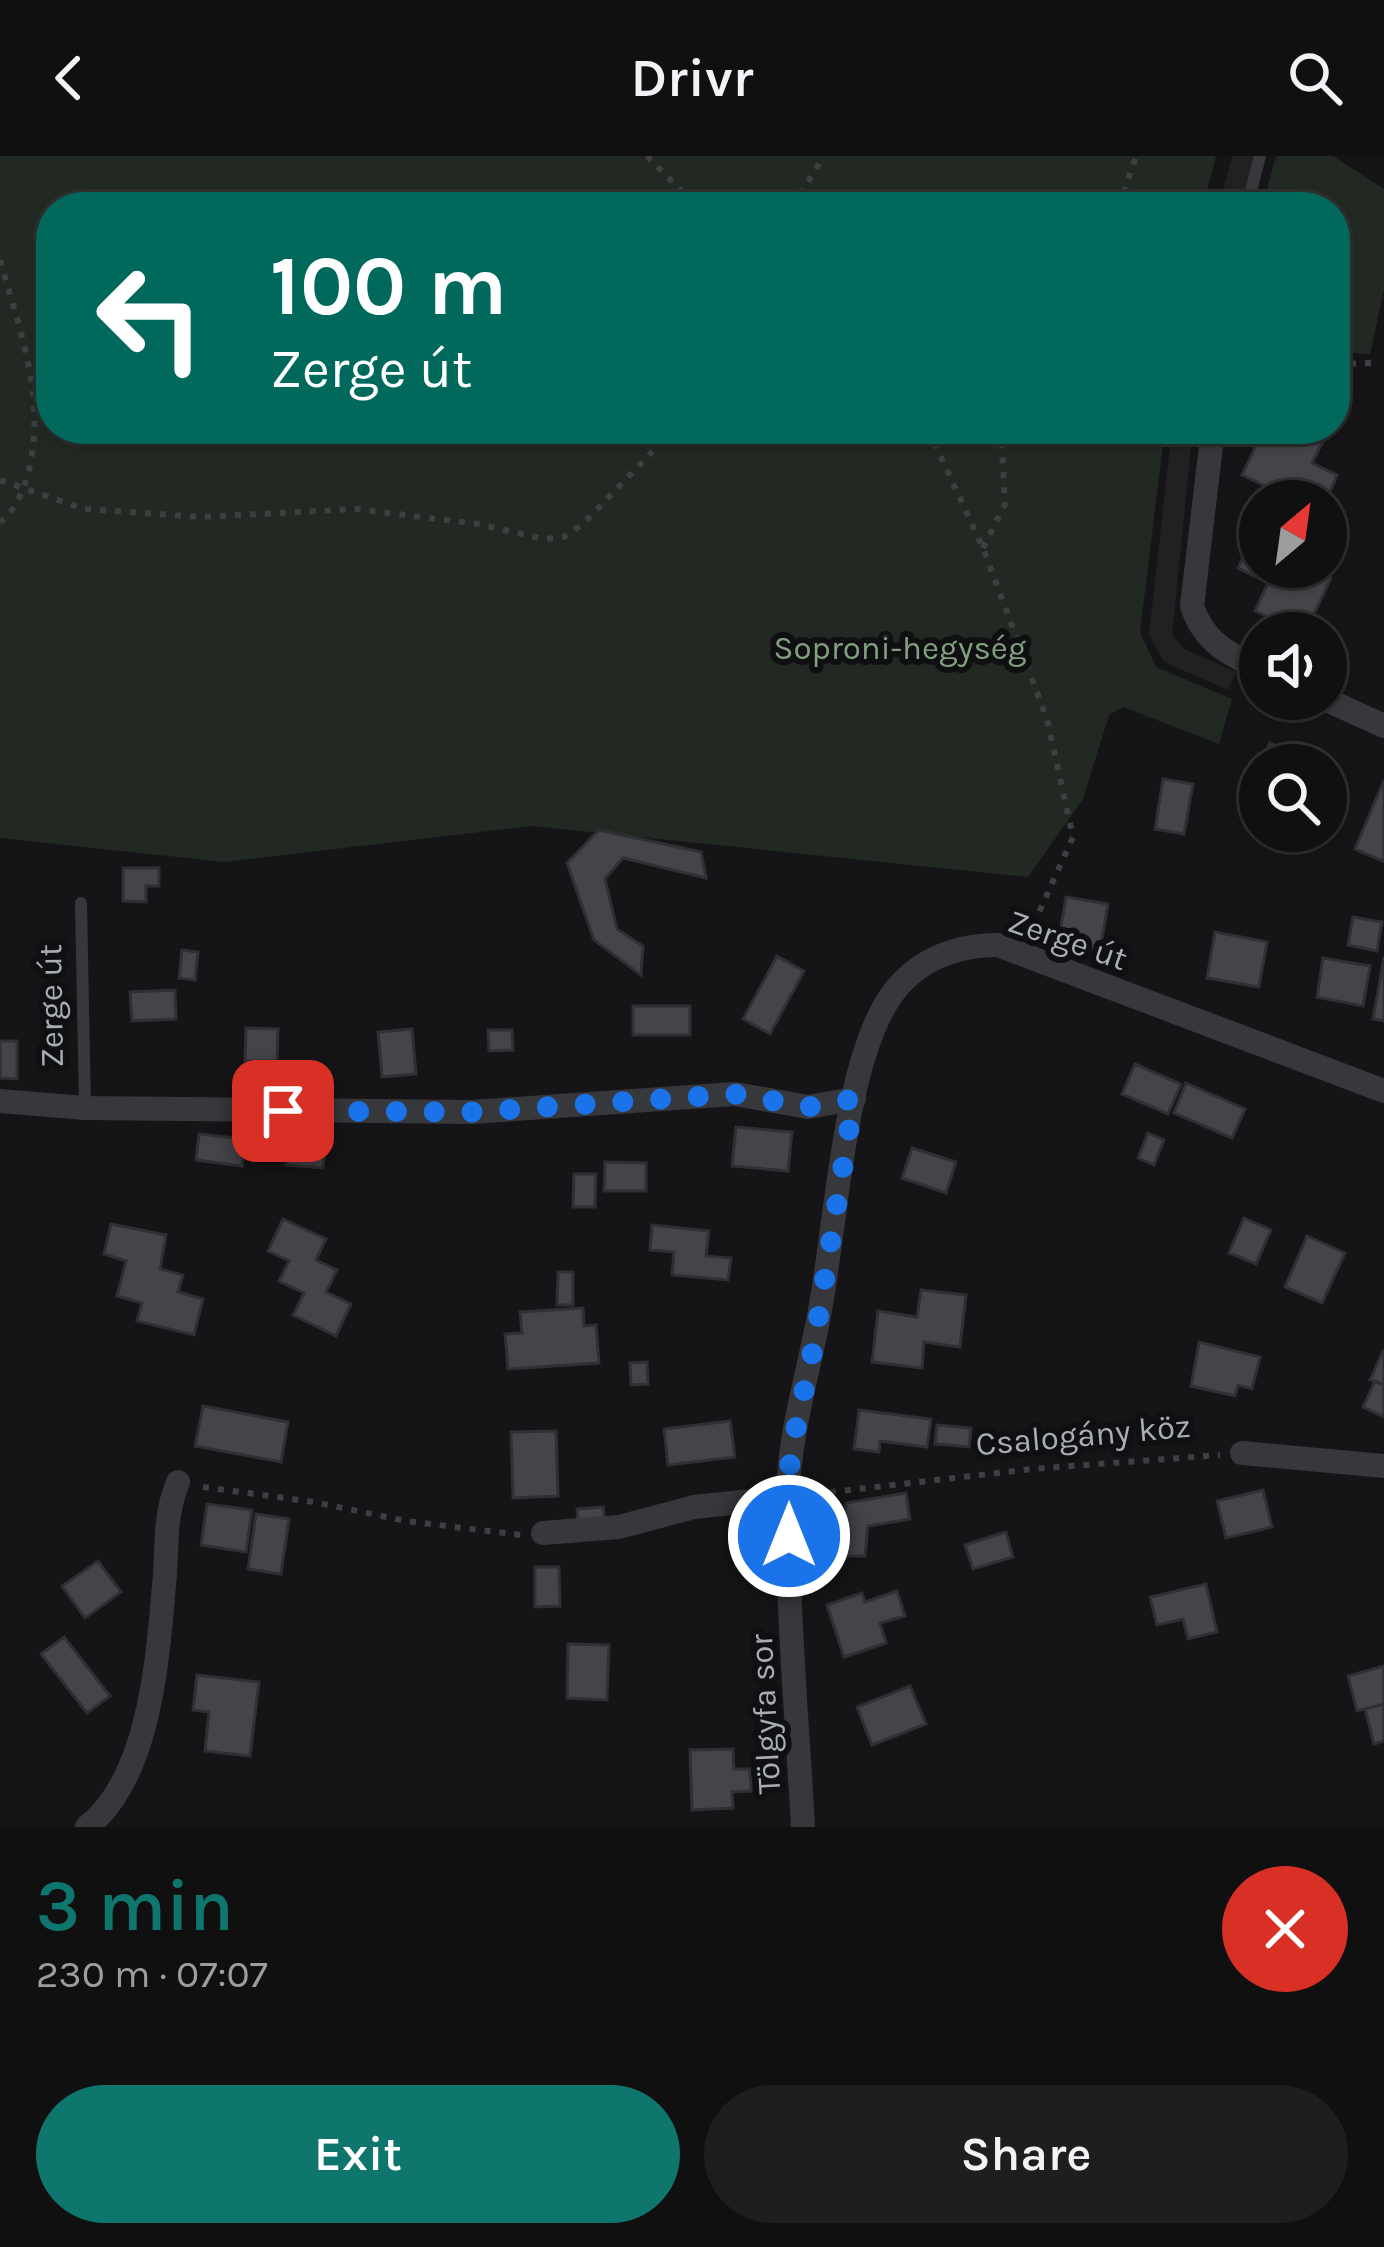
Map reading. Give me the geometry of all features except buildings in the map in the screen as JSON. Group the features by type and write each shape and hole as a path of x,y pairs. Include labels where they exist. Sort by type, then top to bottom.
{"street":[{"path":"1211,444 1192,606 1199,630 1239,659"},
{"path":"1347,709 1384,727"},
{"name":"Zerge út","path":"0,1101 85,1108 472,1112 735,1094 808,1107 854,1099 884,1007 935,956 976,945 1022,951 1308,1065 1384,1090"},
{"name":"Tölgyfa sor","path":"803,1827 790,1456 814,1345 854,1099"},
{"path":"1241,1454 1384,1466"},
{"path":"87,1827 108,1810 120,1790 142,1732 161,1613 166,1511 178,1482"},
{"path":"543,1533 619,1527 694,1507 788,1497"}],"lane":[{"path":"1251,192 1260,156"},
{"name":"Zerge út","path":"81,903 85,1108"}],"path":[{"path":"647,156 683,192"},
{"path":"801,192 824,156"},
{"path":"1124,192 1136,156"},
{"path":"0,260 36,402"},
{"path":"1350,364 1372,363"},
{"path":"0,521 24,490 36,436"},
{"path":"0,480 84,509 202,517 356,509 478,524 544,539 565,537 583,524 660,444"},
{"path":"935,444 982,548 1047,719 1072,837 1022,951"},
{"path":"982,548 1006,503 1002,444"},
{"name":"Csalogány köz","path":"788,1497 1032,1469 1241,1454"},
{"path":"178,1482 511,1535 543,1533"}],"shaded area":[{"path":"1232,156 1257,156 1248,192 1223,192"},
{"path":"1170,444 1191,444 1172,635 1184,649 1236,672 1228,690 1164,662 1149,635"}],"green space":[{"name":"Soproni-hegység","path":"0,156 1216,156 1207,192 36,192 36,444 1163,444 1140,632 1156,667 1232,699 1219,744 1123,707 1109,715 1083,799 1028,877 532,826 224,862 0,838"},
{"path":"1276,156 1333,156 1384,189 1384,289 1370,354 1350,353 1350,192 1266,192"}],"route":[{"path":"283,1111 472,1112 735,1094 808,1107 854,1099 807,1386 790,1456 789,1536"}]}
